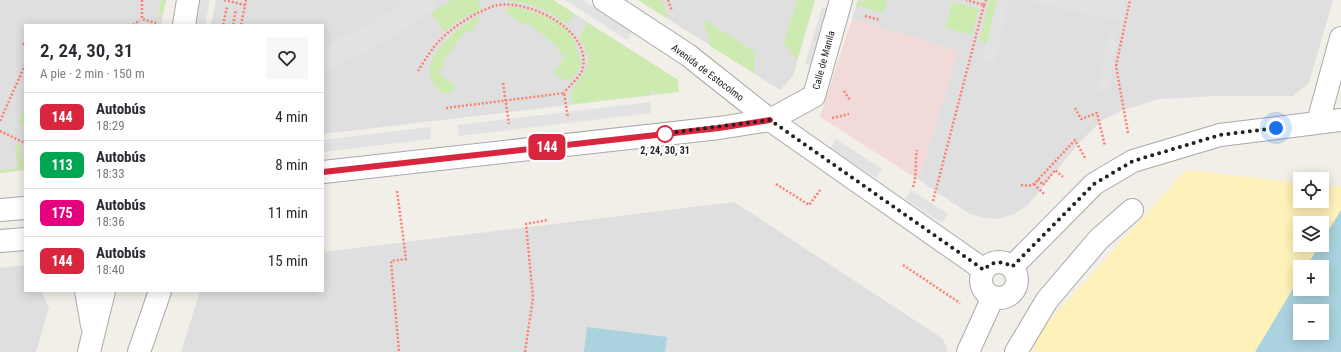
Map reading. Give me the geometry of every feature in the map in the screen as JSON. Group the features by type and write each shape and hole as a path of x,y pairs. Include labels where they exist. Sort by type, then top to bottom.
{"street":[{"path":"184,24 188,0"},
{"name":"Avenida de Estocolmo","path":"604,0 688,55 770,120 984,270"},
{"name":"Calle de Manila","path":"324,172 719,128 770,120 814,96 841,0"},
{"path":"1318,122 1341,38"},
{"path":"1012,267 1094,184 1133,161 1220,135 1341,120"},
{"path":"0,210 24,208"},
{"path":"1016,352 1047,300 1099,239 1132,210"},
{"path":"0,241 24,239"},
{"path":"998,262 1006,263 1012,267 1017,282 1012,292 1004,297 993,297 983,289 980,276 988,265 998,262"},
{"path":"86,292 91,342"},
{"path":"91,342 104,292"},
{"path":"139,352 160,292"},
{"path":"968,352 993,297"}],"path":[{"path":"142,0 142,19 156,23"},
{"path":"224,0 245,5"},
{"path":"241,24 246,0"},
{"path":"966,0 984,5"},
{"path":"924,228 938,186 986,0"},
{"path":"1130,0 1116,66 1133,161"},
{"path":"418,71 440,39 472,16 497,5 511,4 524,6 552,17 564,25 574,35 579,44 584,60 583,69 564,94 571,144"},
{"path":"223,24 227,7"},
{"path":"233,24 236,9"},
{"path":"134,24 140,20"},
{"path":"0,121 24,67"},
{"path":"503,83 512,151"},
{"path":"446,108 564,94"},
{"path":"1075,108 1081,119 1097,113 1111,174"},
{"path":"831,118 849,114"},
{"path":"0,131 24,143"},
{"path":"1021,184 1028,186 1034,184 1075,140 1078,144"},
{"path":"916,178 914,170 917,150"},
{"path":"394,164 406,259 391,261 399,352"},
{"path":"776,184 795,196"},
{"path":"1034,184 1041,190"},
{"path":"525,352 533,298 526,224 548,220"},
{"path":"903,265 983,319"}],"shaded area":[{"path":"0,0 166,0 161,24 24,24 24,170 0,173"},
{"path":"199,0 210,0 205,24 194,24"},
{"path":"216,0 553,0 678,80 679,92 324,134 324,24 211,24"},
{"path":"405,0 431,0 436,9 360,55 325,70 324,46 370,24"},
{"path":"565,0 583,0 632,31 627,40"},
{"path":"638,0 815,0 793,76 780,90"},
{"path":"858,0 1333,0 1309,83 1293,96 1216,96 1159,99 1124,110 1102,120 1078,144 1028,205 1014,214 998,219 980,217 968,213 919,180 958,51 852,19"},
{"path":"997,0 1009,0 995,63 983,60"},
{"path":"1023,0 1125,0 1121,21"},
{"path":"822,7 833,10 816,67 805,64"},
{"path":"852,19 958,51 919,180 820,117"},
{"path":"1108,33 1118,35 1108,92 1097,89"},
{"path":"650,102 651,113 459,136 458,125"},
{"path":"430,127 431,139 324,152 324,140"},
{"path":"836,139 882,169 876,178 830,148"},
{"path":"911,190 948,214 942,223 905,199"},
{"path":"734,202 942,338 947,347 947,352 181,352 200,292 324,292 324,252"},
{"path":"24,265 24,292 41,292 49,308 36,352 0,352 0,268"}],"green space":[{"path":"161,0 166,0 163,14 158,13"},
{"path":"452,0 478,0 481,10 461,19 444,32 431,12"},
{"path":"553,0 575,14 567,24 552,14 536,7 524,3 508,1"},
{"path":"638,0 662,0 668,19"},
{"path":"797,0 815,0 797,61 784,43"},
{"path":"858,0 863,2 864,0 887,0 883,13 856,5"},
{"path":"989,0 997,0 987,43 979,41"},
{"path":"952,2 979,9 972,35 945,28"},
{"path":"511,6 552,19 565,28 574,41 582,63 573,77 564,80 554,73 565,57 559,52 558,47 529,24 523,25 505,11"},
{"path":"476,17 481,17 472,31 465,32 443,61 444,66 438,73 455,86 450,93 442,93 431,78 430,69 432,60 437,51 452,34"},
{"path":"703,19 755,52 754,73 710,46"},
{"path":"588,23 678,80 679,92 655,94 654,91 650,92 651,95 572,104 571,92 588,65 588,56 579,37"},
{"path":"24,108 24,125 19,121"},
{"path":"15,143 20,144 23,170 0,173 0,170 18,168"}],"sand":[{"path":"1186,170 1293,182 1293,208 1329,208 1329,186 1341,187 1341,210 1329,230 1329,216 1293,216 1293,252 1316,252 1311,260 1293,260 1293,291 1256,352 1032,352 1043,328"}],"water":[{"path":"1341,210 1341,352 1255,352 1293,289 1293,296 1329,296 1329,260 1310,260 1316,252 1329,252 1329,230"},
{"path":"587,327 667,337 665,352 584,352"}],"bus line":[{"name":"144","path":"324,172 719,128 770,120"}],"place":[{"name":"2, 24, 30, 31","path":"665,134"}],"route":[{"path":"665,134 660,134 719,128 770,120 984,270 988,265 998,262 1006,263 1012,267 1094,184 1133,161 1220,135 1276,128"}]}
